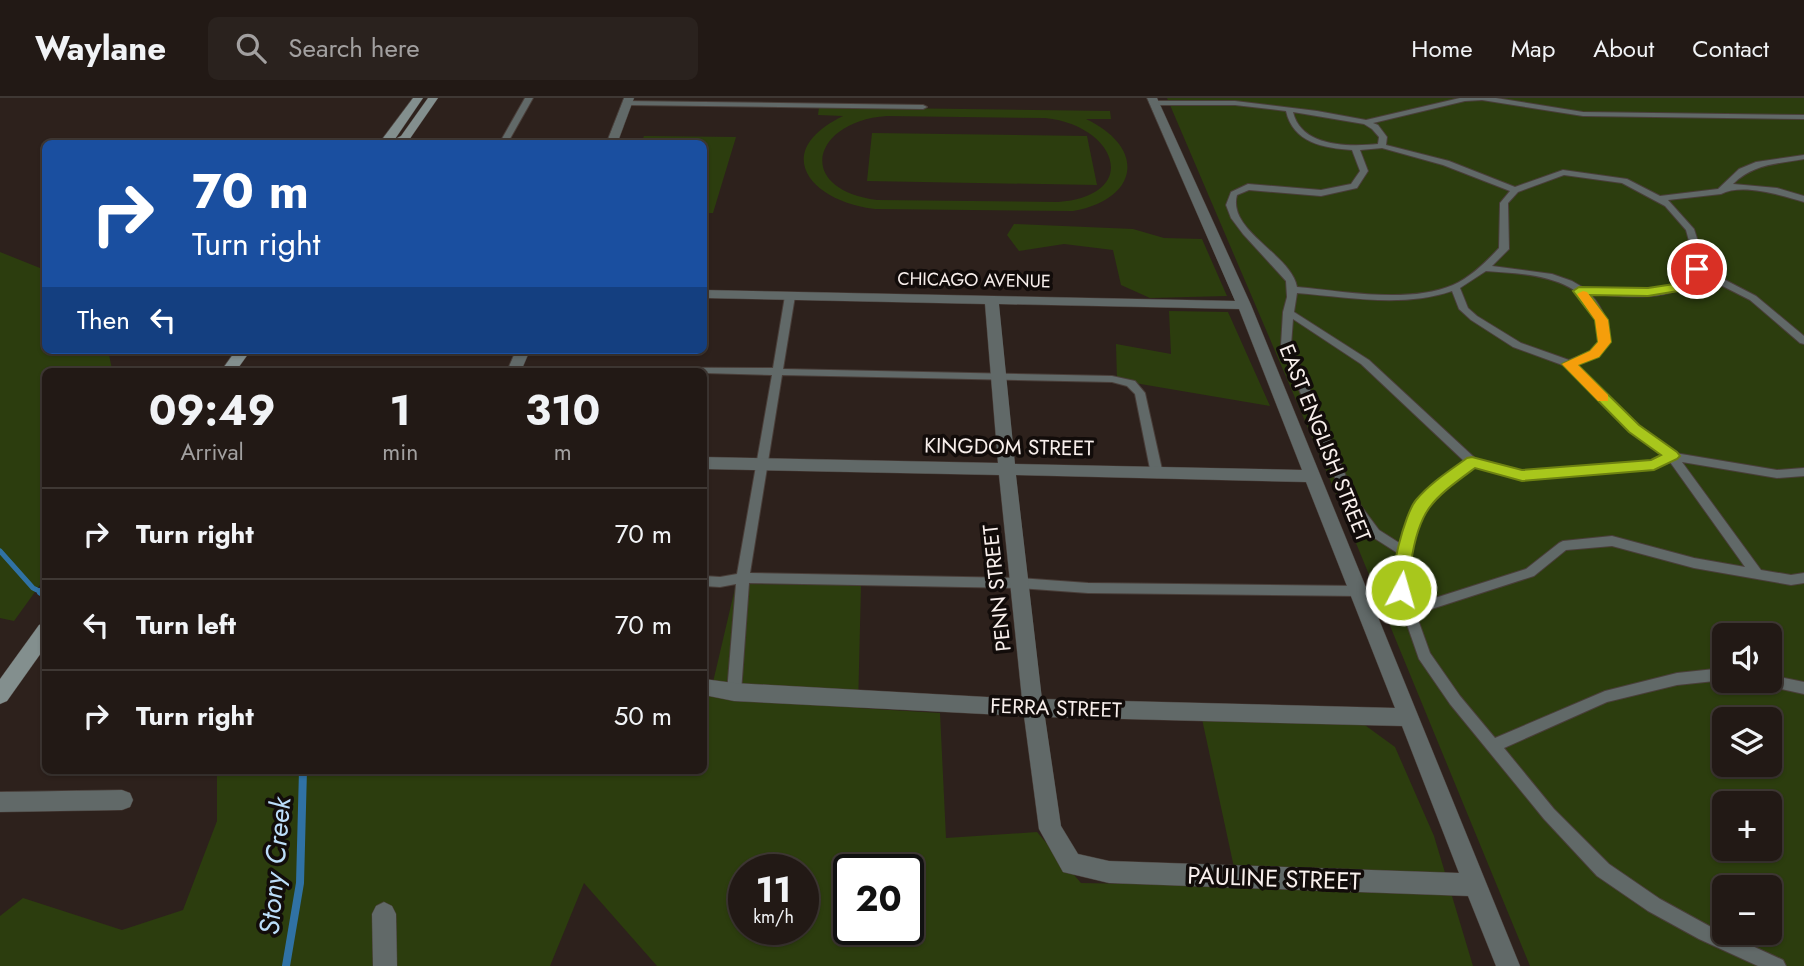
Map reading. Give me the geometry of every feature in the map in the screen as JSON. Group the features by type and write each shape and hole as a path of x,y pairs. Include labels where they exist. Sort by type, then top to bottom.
{"street":[{"path":"390,140 389,138 418,98"},
{"path":"401,140 433,98"},
{"path":"613,140 628,101"},
{"name":"EAST ENGLISH STREET","path":"1153,101 1244,305 1508,966"},
{"name":"CHICAGO AVENUE","path":"707,294 1244,305"},
{"name":"PENN STREET","path":"992,300 1006,470 1033,708 1050,829 1071,864"},
{"path":"230,368 241,354"},
{"name":"KINGDOM STREET","path":"707,463 1314,476"},
{"path":"3,685 42,634"},
{"name":"FERRA STREET","path":"707,688 734,692 1033,708 1410,717"},
{"path":"0,802 122,800"},
{"name":"PAULINE STREET","path":"1071,864 1108,872 1477,885"},
{"path":"384,914 385,966"}],"lane":[{"path":"505,140 529,98"},
{"path":"1366,122 1465,99 1482,98 1583,114 1804,117"},
{"path":"628,101 923,107"},
{"path":"1153,101 1235,103 1366,122 1375,127 1383,137 1382,146"},
{"path":"1289,110 1289,117 1295,125 1315,142 1356,149 1382,146 1446,163 1515,190"},
{"path":"1356,149 1364,171 1354,186 1321,193 1248,187 1237,190 1231,203 1237,222 1290,277 1294,298 1284,331 1289,354 1350,500 1375,533 1405,552"},
{"path":"1658,199 1721,191 1742,171 1759,164 1804,157"},
{"path":"1293,290 1380,296 1423,294 1455,288 1504,249 1504,203 1515,190 1563,172 1624,181 1668,204 1690,229 1700,263 1678,288 1648,292 1579,291"},
{"path":"1728,186 1777,191 1804,199"},
{"path":"1483,268 1539,273 1558,278 1579,291 1593,305 1602,320 1604,342 1594,354 1569,364"},
{"path":"1697,269 1752,298 1804,341"},
{"path":"1455,288 1464,309 1492,331 1517,345 1569,364 1634,429 1672,456 1758,575"},
{"path":"734,692 743,578 790,296"},
{"path":"1288,312 1365,362 1472,462 1522,476 1654,465 1672,456 1777,474 1804,472"},
{"path":"1787,325 1804,324"},
{"path":"707,371 1112,379 1131,383 1140,393 1157,474"},
{"path":"1472,462 1433,491 1419,506 1405,552 1401,590 1424,655 1455,700 1549,814 1603,870 1685,922 1777,966"},
{"path":"1409,611 1530,573 1563,547 1612,541 1694,563 1791,580 1804,578"},
{"path":"707,581 743,578 1019,583 1088,588 1360,591"},
{"path":"1493,746 1605,697 1677,679 1712,675"},
{"path":"1782,684 1804,688"}],"green space":[{"path":"1167,98 1804,98 1804,966 1530,966 1328,475"},
{"path":"819,107 1110,111 1111,119 1086,119 1106,131 1119,144 1126,158 1127,171 1122,184 1111,196 1095,205 1073,211 875,209 833,197 817,186 807,173 804,159 808,145 821,130 843,116 818,115","holes":["887,116 1045,118 1069,123 1089,133 1103,146 1110,160 1110,174 1102,187 1085,197 1058,202 877,200 851,193 833,183 824,170 823,156 829,142 842,130 862,121"]},
{"path":"872,133 1087,136 1097,185 867,181"},
{"path":"644,136 736,137 713,213 707,213 707,140 642,140"},
{"path":"1014,224 1133,229 1164,238 1202,239 1227,296 1150,298 1121,285 1113,250 1064,244 1019,251 1007,235"},
{"path":"0,252 42,269 42,354 109,354 112,368 42,368 42,582 14,621 0,618"},
{"path":"1169,311 1228,312 1270,406 1117,380 1116,344 1171,354"},
{"path":"736,584 861,585 858,708 940,713 946,838 1037,832 1081,883 1238,886 1202,719 1362,723 1395,747 1434,836 1473,966 657,966 584,883 550,966 0,966 0,916 23,898 122,930 183,910 217,821 217,774 707,774 707,694 710,695"}],"waterway":[{"name":"Stony Creek","path":"0,551 33,588 41,592"},
{"name":"Stony Creek","path":"286,966 300,883 303,774"}],"slow traffic":[{"path":"1583,294 1602,320 1604,342 1594,354 1569,364 1603,398"}],"route":[{"path":"1401,590 1403,561 1419,506 1433,491 1472,462 1522,476 1654,465 1672,456 1634,429 1569,364 1594,354 1604,342 1602,320 1593,305 1579,291 1648,292 1678,288 1697,269"}]}
